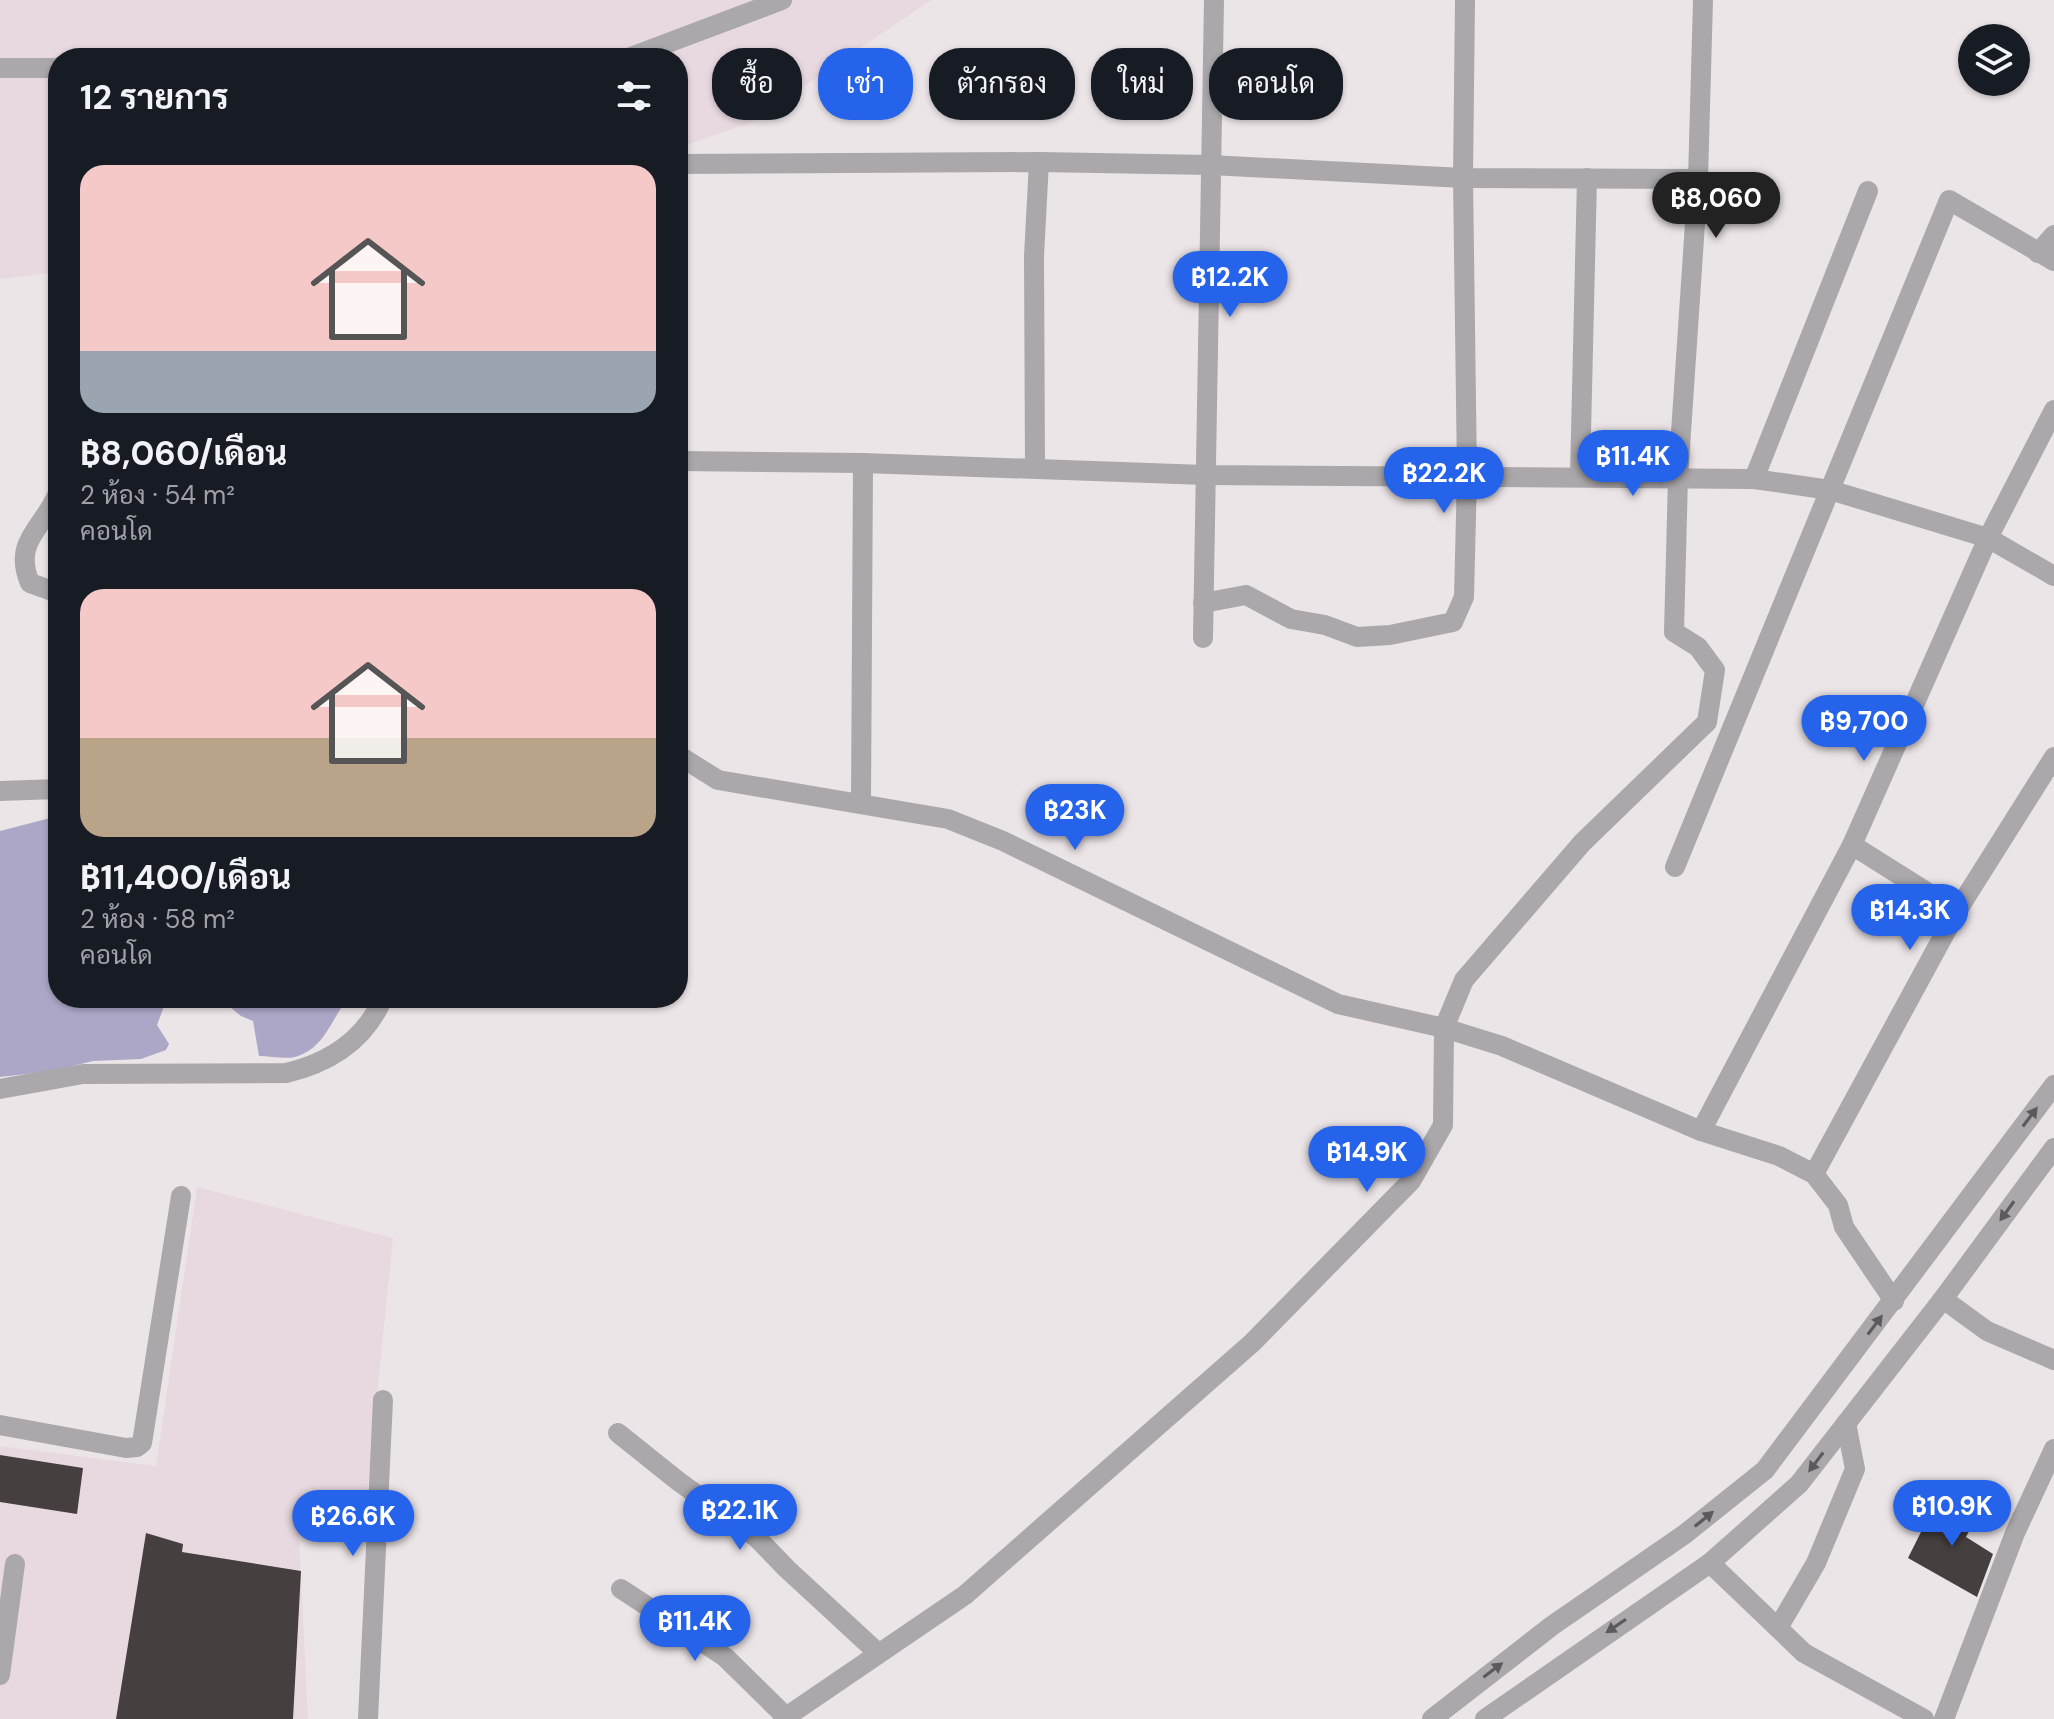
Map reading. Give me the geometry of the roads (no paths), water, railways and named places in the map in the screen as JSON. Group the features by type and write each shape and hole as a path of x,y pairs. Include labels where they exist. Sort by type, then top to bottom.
{"street":[{"path":"655,48 782,0"},
{"path":"1203,638 1214,0"},
{"path":"1203,603 1246,595 1291,619 1325,625 1357,637 1390,635 1453,622 1464,597 1467,475 1463,178 1465,0"},
{"path":"621,1589 725,1657 784,1718 965,1595 1252,1343 1411,1181 1443,1125 1444,1028 1464,980 1582,843 1707,722 1715,670 1698,647 1674,632 1678,477 1698,179 1703,0"},
{"path":"0,68 48,68"},
{"path":"1035,468 1034,256 1039,162"},
{"path":"688,164 1039,162 1211,165 1463,178 1698,179"},
{"path":"1580,476 1587,178"},
{"path":"1754,479 1868,191"},
{"path":"1675,867 1949,200 2046,257 2054,235"},
{"path":"1701,1131 1852,845 1988,538 2054,410"},
{"path":"688,461 863,463 1205,475 1754,479 1830,490 1988,538 2054,576"},
{"path":"861,802 863,463"},
{"path":"48,509 26,544 23,568 30,583 48,589"},
{"path":"1814,1174 1957,911 2054,757"},
{"path":"688,761 718,780 948,819 1003,841 1338,1004 1444,1028 1502,1046 1701,1131 1779,1156 1814,1174 1838,1205 1844,1227 1894,1301"},
{"path":"0,791 48,789"},
{"path":"1852,845 1957,911"},
{"path":"0,1089 83,1074 286,1073 315,1067 340,1053 379,1008"},
{"path":"1432,1719 1553,1625 1685,1534 1765,1470 2054,1085"},
{"path":"1485,1719 1710,1563 1799,1484 1943,1299 2054,1148"},
{"path":"0,1425 126,1448 142,1443 181,1196"},
{"path":"1943,1299 1987,1331 2054,1360"},
{"path":"368,1719 383,1400"},
{"path":"1778,1628 1816,1563 1855,1469 1846,1423"},
{"path":"618,1433 757,1538 877,1652"},
{"path":"1944,1719 2015,1533 2054,1449"},
{"path":"1710,1563 1804,1653 1924,1719"},
{"path":"0,1675 15,1564"},
{"path":"1553,1625 1573,1656"}]}
